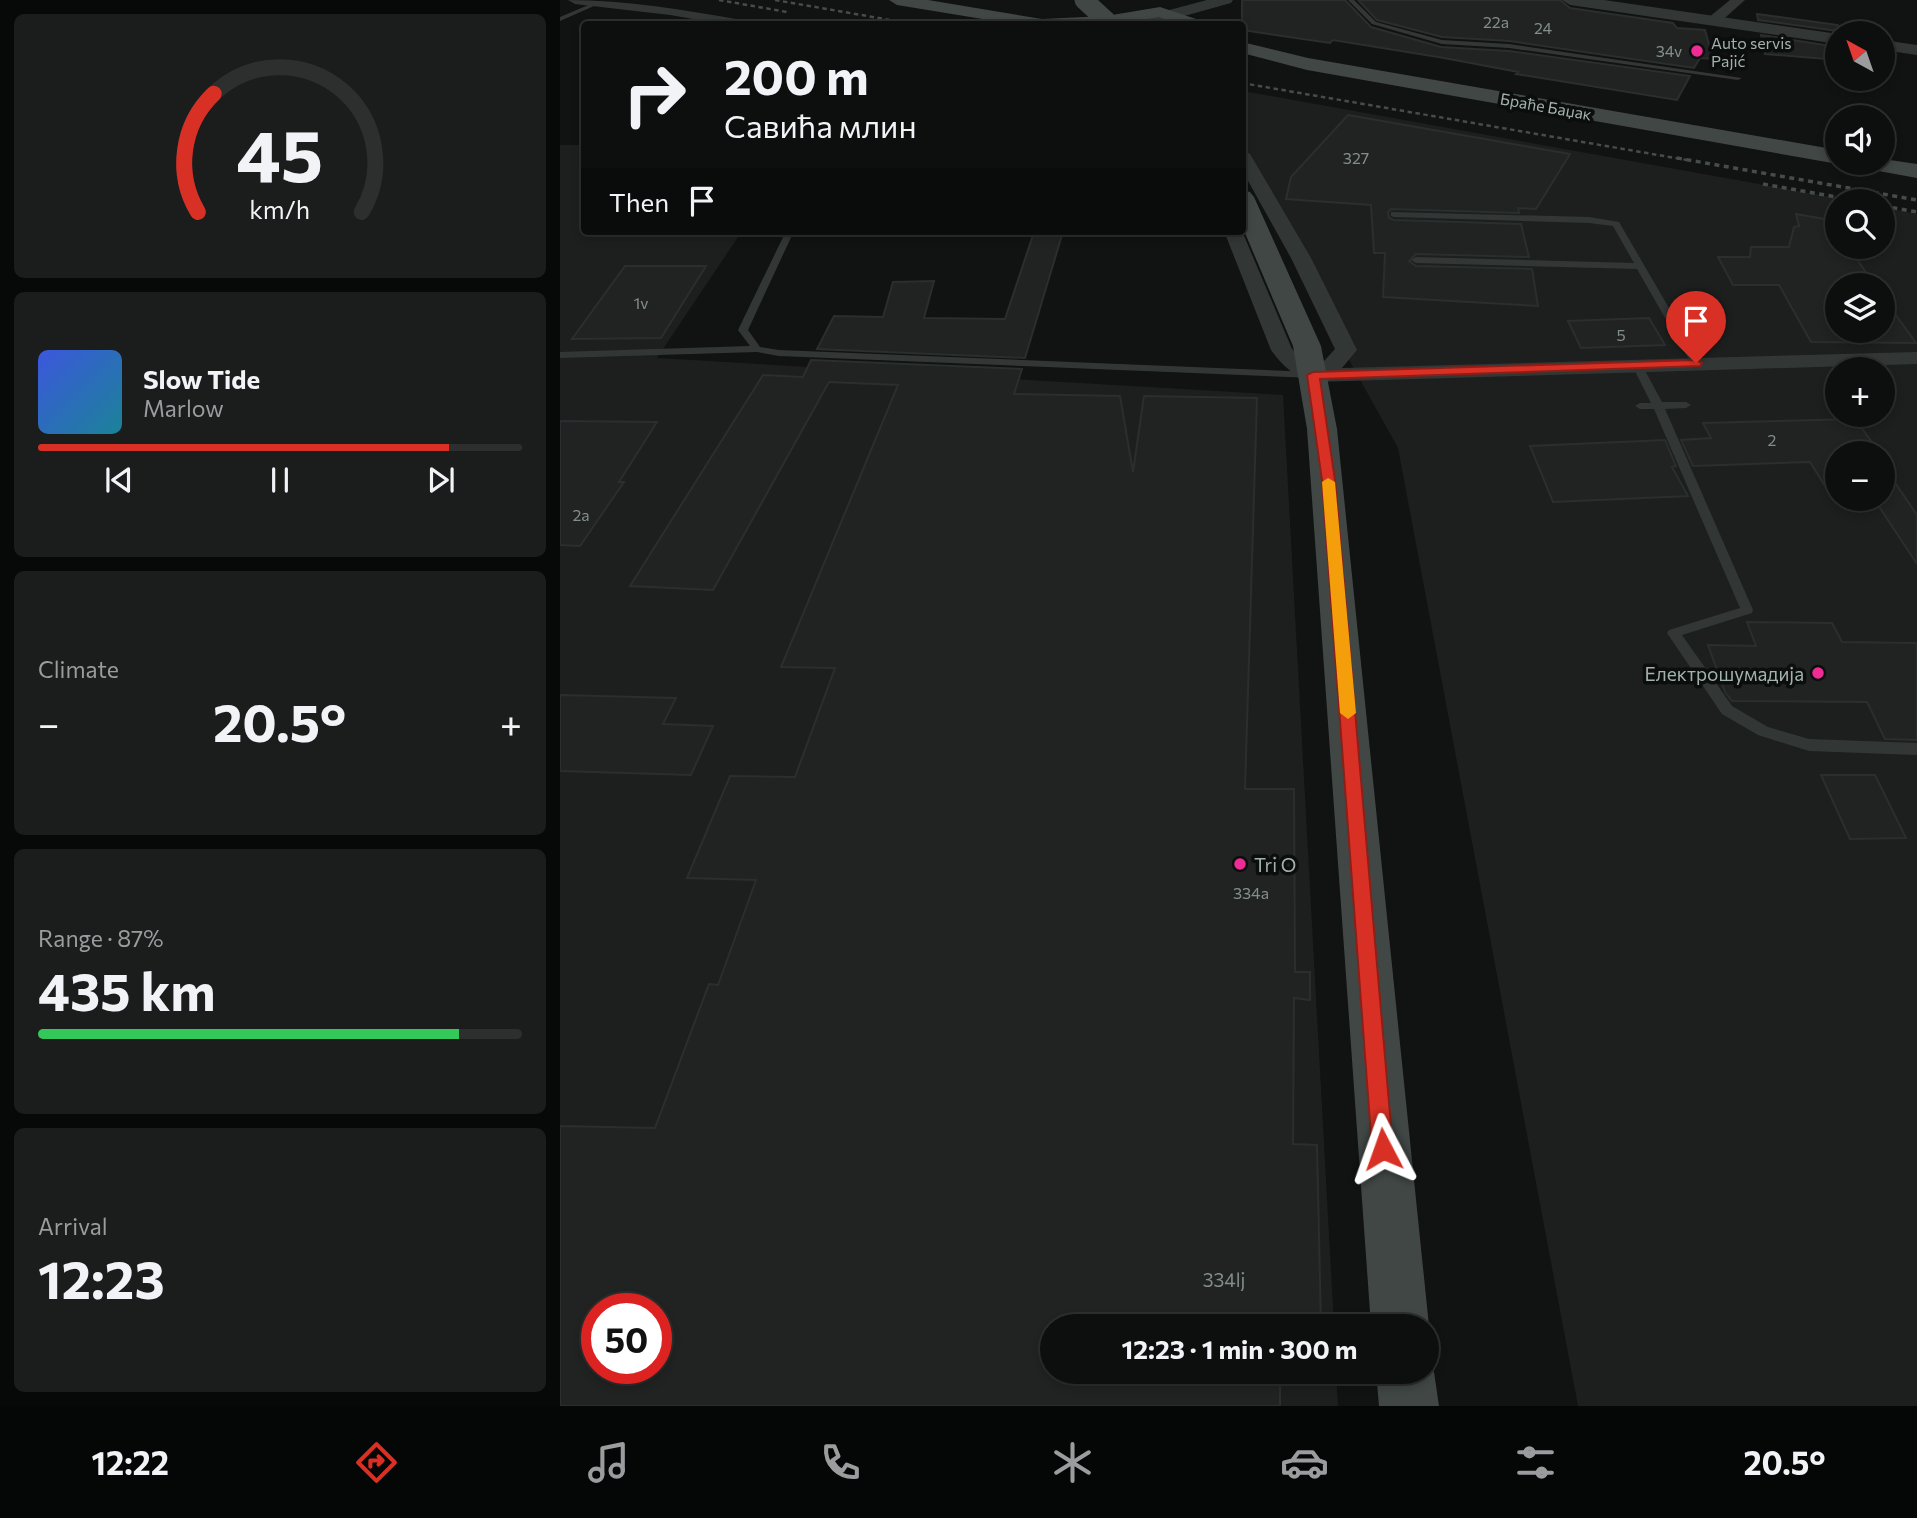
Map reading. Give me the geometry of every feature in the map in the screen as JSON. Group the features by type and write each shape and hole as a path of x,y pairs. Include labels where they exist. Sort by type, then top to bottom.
{"main road":[{"path":"897,0 1024,21"},
{"path":"1084,0 1107,21"},
{"path":"1193,21 1194,16 1204,4"},
{"path":"1106,21 1165,17"},
{"name":"Браће Баџак","path":"1247,50 1307,64 1825,155"},
{"path":"1895,167 1917,171"},
{"path":"1246,207 1310,361 1328,480 1385,1177 1399,1314"},
{"path":"1406,1384 1409,1406"}],"street":[{"path":"575,0 723,21"},
{"path":"1140,21 1165,17 1225,0"},
{"path":"1570,0 1825,36"},
{"path":"1713,21 1738,0"},
{"path":"1895,47 1917,50"},
{"path":"1246,161 1301,258 1346,350 1332,366 1310,361"},
{"path":"1235,235 1282,350 1291,362 1637,365 1917,358"}],"lane":[{"path":"1351,0 1374,23 1441,42 1509,46 1738,78"},
{"path":"560,19 600,2"},
{"path":"1394,214 1616,223 1696,363"},
{"path":"757,349 743,330 788,235"},
{"path":"1416,260 1640,266"},
{"path":"560,355 757,349 779,353 1310,361"},
{"path":"1637,365 1658,406 1747,610 1674,633 1727,710 1763,731 1809,745 1917,749"},
{"path":"1640,406 1686,405"}],"shaded area":[{"path":"1246,92 1825,196 1825,259 1895,259 1895,209 1917,214 1917,1406 1578,1406 1398,448 1268,214 1246,166"},
{"path":"560,145 581,145 581,235 739,235 657,358 1283,395 1333,1314 1040,1314 1040,1384 1337,1384 1338,1406 560,1406"}],"building":[{"path":"1242,0 1345,0 1371,27 1441,47 1509,51 1690,76 1677,100 1333,40 1330,43 1246,31 1246,21 1242,21"},
{"path":"1358,0 1560,0 1570,8 1673,23 1677,28 1705,30 1713,59 1700,58 1694,68 1509,41 1442,37 1377,20"},
{"path":"1757,14 1825,23 1825,29 1758,20"},
{"path":"1761,35 1825,45 1825,59 1765,54"},
{"path":"1348,115 1570,154 1536,209 1518,208 1519,213 1391,209 1388,212 1389,218 1394,220 1521,224 1529,257 1416,254 1409,261 1416,266 1532,269 1538,306 1383,297 1385,253 1374,253 1371,205 1286,199 1291,177"},
{"path":"1796,214 1825,219 1825,259 1857,259 1866,273 1825,273 1825,342 1811,342 1779,285 1733,285 1718,257 1750,257 1751,247 1789,247 1794,227 1799,226"},
{"path":"1033,235 1062,235 1025,358 817,349 834,316 883,317 893,282 934,281 924,318 1005,319"},
{"path":"625,266 706,266 661,338 572,339"},
{"path":"1895,314 1916,343 1895,343"},
{"path":"1649,318 1665,345 1581,348 1568,321"},
{"path":"811,360 1022,369 1014,394 1120,396 1133,472 1144,396 1257,398 1245,789 1294,789 1295,972 1310,972 1310,1000 1294,998 1293,1144 1317,1145 1321,1314 1040,1314 1040,1384 1280,1384 1280,1406 560,1406 560,1126 655,1128 709,984 718,985 756,880 687,878 730,776 795,777 835,668 781,667 898,385 829,382 713,590 630,586 763,375 803,377"},
{"path":"1825,420 1825,427 1861,427 1871,441 1825,441 1825,486 1810,462 1693,466 1681,440 1711,438 1703,423"},
{"path":"560,421 657,422 619,482 624,482 580,546 560,545"},
{"path":"1665,440 1676,466 1672,467 1688,496 1553,502 1530,446"},
{"path":"1895,483 1917,515 1917,564 1882,511 1895,511"},
{"name":"Електрошумадија","path":"1747,622 1832,623 1842,642 1917,643 1917,740 1885,739 1867,702 1732,701 1725,692 1708,645 1756,646"},
{"path":"560,695 676,698 663,724 713,726 691,775 560,771"},
{"path":"1821,775 1875,775 1906,838 1850,839"}],"railway":[{"path":"719,0 787,12"},
{"path":"775,0 896,21"},
{"path":"1246,84 1687,160"},
{"path":"1677,158 1917,200"},
{"path":"1763,184 1825,195"},
{"path":"1895,208 1917,212"}],"slow traffic":[{"path":"1328,482 1348,713"}],"place":[{"name":"Auto servis Pajić","path":"1697,51"},
{"name":"Електрошумадија","path":"1818,673"},
{"name":"Tri O","path":"1240,864"}],"route":[{"path":"1383,1149 1328,480 1313,375 1696,363"}]}
